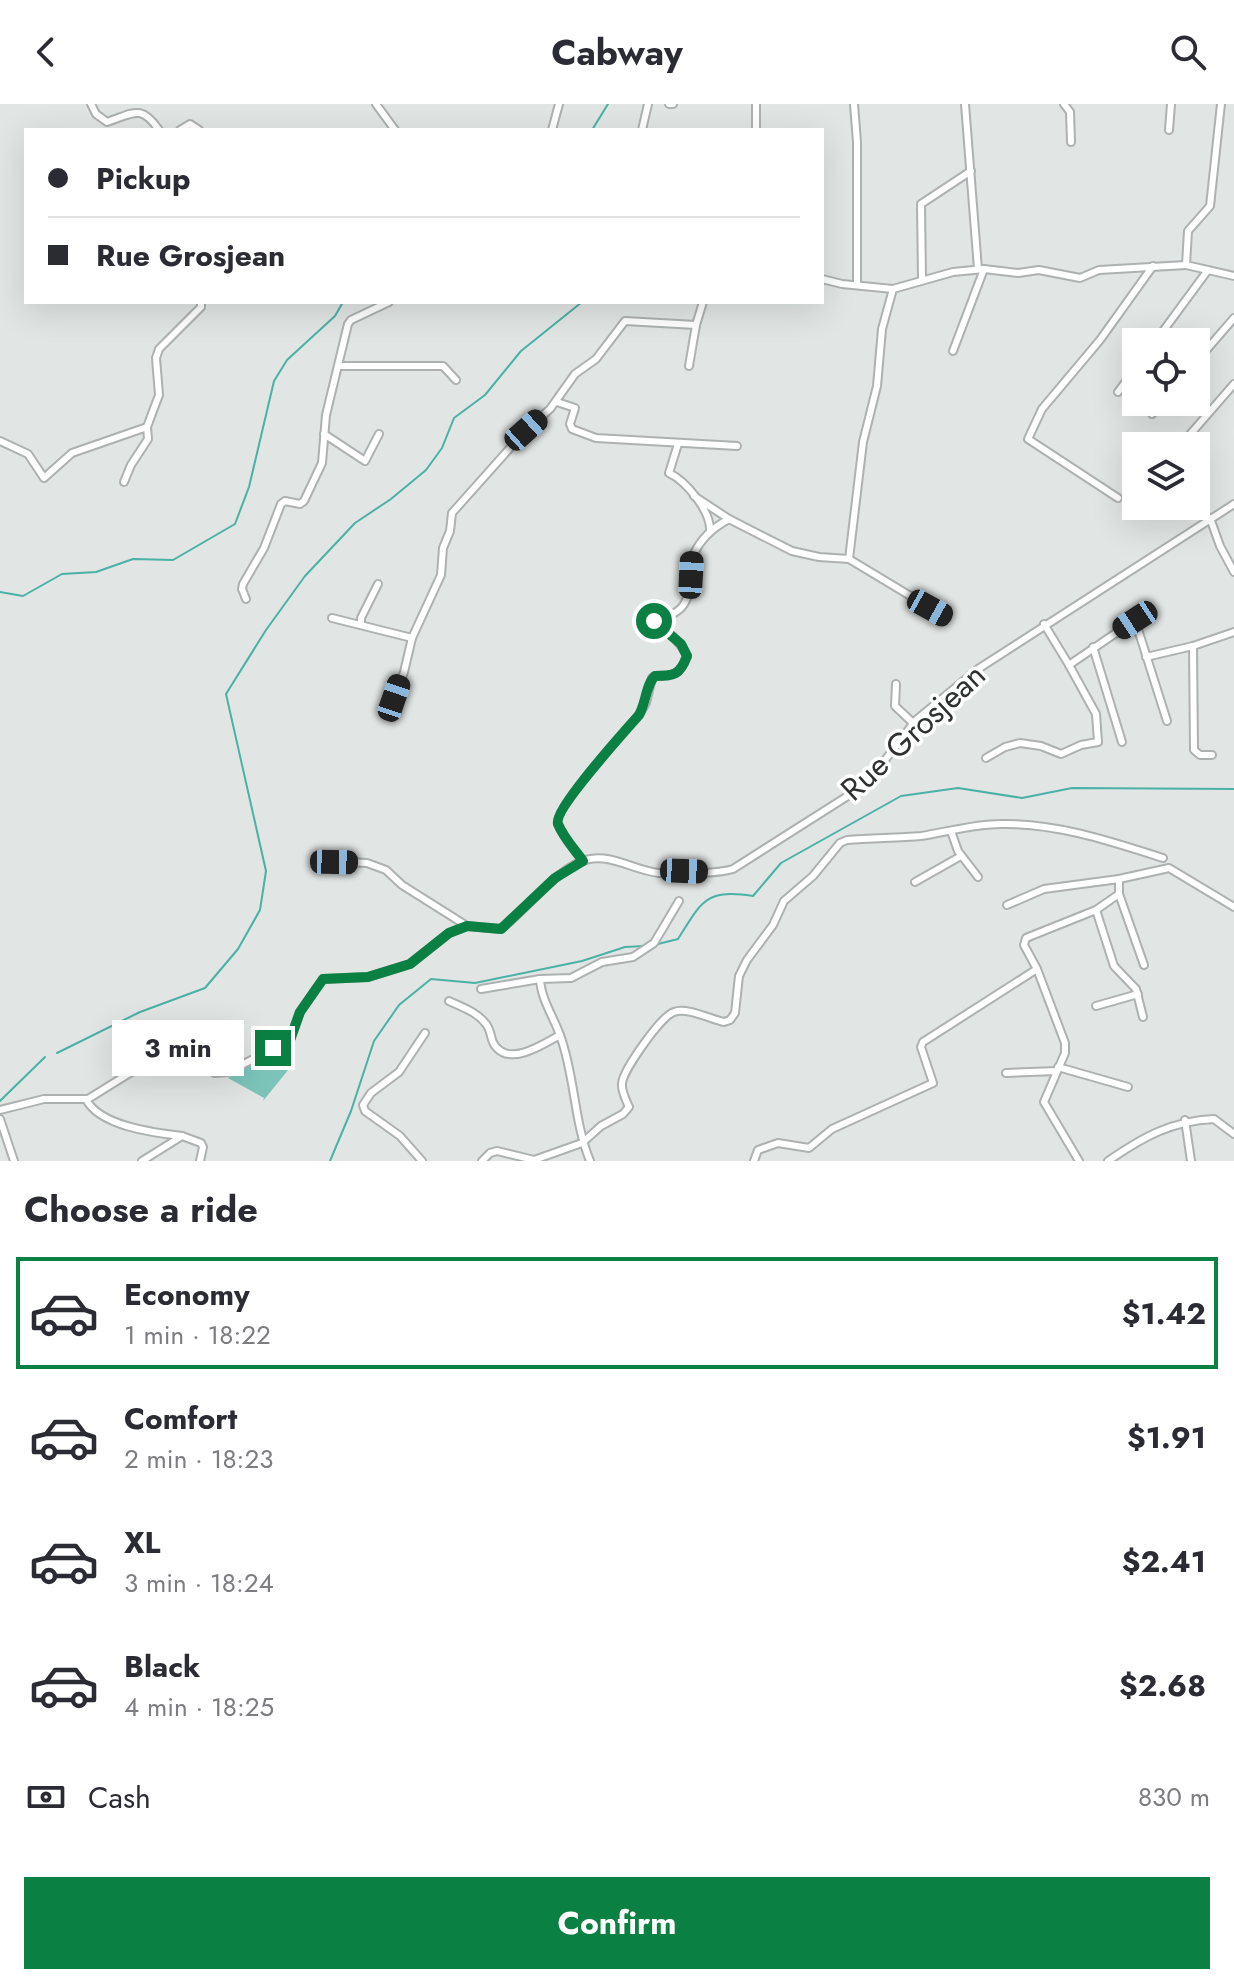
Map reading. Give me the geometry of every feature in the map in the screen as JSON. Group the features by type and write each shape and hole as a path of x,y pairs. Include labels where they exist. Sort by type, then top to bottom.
{"street":[{"path":"91,104 96,114 107,122 139,106 152,116 158,128"},
{"path":"376,104 394,128"},
{"path":"553,128 559,104"},
{"path":"642,128 648,104"},
{"path":"756,104 756,128"},
{"path":"854,104 857,285"},
{"path":"953,351 981,269 965,104"},
{"path":"1064,104 1070,112 1071,142"},
{"path":"1169,130 1171,104"},
{"path":"1186,265 1188,231 1210,206 1221,104"},
{"path":"922,279 921,204 971,171"},
{"path":"824,279 893,289 922,279 981,269 1018,273 1039,270 1080,278 1099,270 1186,265 1234,276"},
{"path":"1118,498 1028,439 1042,409 1100,340 1153,266"},
{"path":"1165,328 1208,270"},
{"path":"849,559 863,442 877,386 882,329 893,289"},
{"path":"124,482 148,439 147,427 159,395 156,358 159,349 201,304"},
{"path":"246,599 243,584 264,548 281,504 285,501 300,504 322,463 332,387 348,324 385,304"},
{"path":"689,366 702,304"},
{"path":"1210,346 1234,318"},
{"path":"388,715 404,672 412,638 441,575 443,548 450,531 452,513 518,439 557,402 575,374 596,359 625,321 696,325"},
{"path":"339,366 443,366 456,380"},
{"path":"1192,432 1234,384"},
{"path":"1118,392 1122,387"},
{"path":"557,402 575,408 570,424 572,429 596,438 737,446"},
{"path":"0,441 28,454 44,478 72,453 147,427"},
{"path":"324,434 365,461 379,434"},
{"path":"678,444 669,473 681,480 694,496 708,518 710,532"},
{"path":"694,496 729,519 792,551 849,559 947,618"},
{"name":"Rue Grosjean","path":"1210,518 1234,504"},
{"path":"1210,518 1234,572"},
{"path":"0,1110 44,1099 86,1099 162,1053 187,1058 215,1073 228,1072 290,1040 300,1012 323,979 368,977 410,964 449,933 467,926 501,929 555,878 583,861 558,825 558,817 584,779 639,715 646,703 652,678 670,677 682,669 687,656 685,651 654,621 669,617 687,602 692,556 710,532 729,519"},
{"name":"Rue Grosjean","path":"583,861 602,856 632,868 660,873 720,873 733,869 854,792 882,764 913,723 978,669 1207,520"},
{"path":"361,625 361,618 378,584"},
{"path":"332,618 412,638"},
{"path":"1069,665 1135,620 1167,721"},
{"path":"986,758 1017,743 1041,746 1061,754 1098,742 1096,714 1044,624"},
{"path":"1146,657 1233,635"},
{"path":"1193,646 1194,750 1200,755 1212,755"},
{"path":"1093,647 1122,742"},
{"path":"896,684 895,706 913,723"},
{"path":"482,1161 497,1151 534,1160 582,1143 601,1126 623,1114 629,1107 622,1086 624,1078 637,1053 673,1012 681,1011 724,1022 730,1020 735,1013 739,976 747,960 773,925 789,894 813,876 840,843 920,836 997,823 1024,824 1074,831 1163,858"},
{"path":"951,831 961,856 978,877"},
{"path":"915,882 961,856"},
{"path":"326,861 367,863 386,870 402,885 467,926"},
{"path":"1007,905 1044,889 1119,879 1169,868 1234,907"},
{"path":"1119,879 1119,894 1144,965"},
{"path":"1079,1161 1044,1102 1065,1053 1065,1043 1037,969 1024,945 1026,938 1096,910 1119,894"},
{"path":"481,989 540,979 571,978 602,962 633,957 654,943 679,901"},
{"path":"1096,910 1114,966 1138,994 1143,1017"},
{"path":"754,1161 758,1150 778,1143 809,1148 832,1129 933,1083 921,1047 923,1042 1037,969"},
{"path":"540,979 543,995 560,1035 582,1143 590,1161"},
{"path":"1096,1006 1138,994"},
{"path":"449,1001 470,1010 485,1023 496,1048 501,1051 524,1053 560,1035"},
{"path":"422,1161 400,1136 365,1111 363,1105 371,1093 399,1072 425,1033"},
{"path":"1006,1073 1058,1069 1128,1087"},
{"path":"86,1099 94,1111 125,1125 182,1136 201,1143 203,1152 200,1161"},
{"path":"0,1119 14,1161"},
{"path":"1108,1161 1135,1142 1185,1120 1214,1119 1234,1134"},
{"path":"1185,1120 1191,1161"},
{"path":"142,1161 182,1136"}],"shaded area":[{"path":"258,1061 293,1064 263,1101 264,1098 228,1078"}],"waterway":[{"path":"593,128 608,104"},
{"path":"0,592 23,596 62,574 96,572 133,559 173,560 235,524 249,487 274,381 287,360 335,316 342,304"},
{"path":"57,1053 140,1012 205,988 238,949 260,910 266,871 226,694 305,576 355,523 426,470 442,448 454,418 485,395 521,351 580,304"},
{"path":"654,945 678,939 706,901 724,894 753,896 781,863 901,796 958,788 1022,798 1072,788 1234,789"},
{"path":"330,1161 351,1111 374,1041 399,1005 431,979 475,983 582,961 625,947 644,946"},
{"path":"0,1101 45,1057"}],"route":[{"path":"273,1048 290,1040 300,1012 323,979 368,977 410,964 449,933 467,926 501,929 555,878 583,861 558,825 558,817 584,779 639,715 646,703 652,678 677,674 687,656 681,644 654,621"}]}
